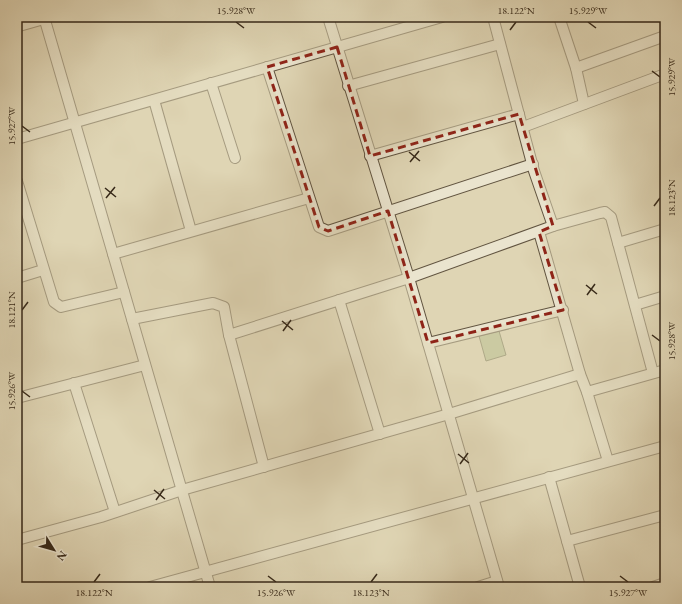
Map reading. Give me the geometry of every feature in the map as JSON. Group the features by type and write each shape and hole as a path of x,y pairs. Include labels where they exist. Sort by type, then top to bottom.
{"street":[{"path":"18,22 44,17 210,587"},
{"path":"328,17 348,86 409,278 498,584 478,587"},
{"path":"17,139 442,17"},
{"path":"493,17 533,164 554,226"},
{"path":"559,17 576,68 584,104"},
{"path":"576,68 665,36"},
{"path":"348,86 500,44"},
{"path":"267,67 319,227 324,230 328,231 533,164"},
{"path":"523,127 665,74"},
{"path":"211,83 235,158"},
{"path":"154,100 191,231"},
{"path":"370,156 519,114"},
{"path":"17,181 51,298 54,302 61,307 124,292"},
{"path":"113,254 309,198"},
{"path":"228,335 409,278 554,226 605,212 611,216 653,373"},
{"path":"618,243 665,229"},
{"path":"539,232 563,310 580,374 608,461"},
{"path":"17,278 43,270"},
{"path":"635,305 665,296"},
{"path":"339,300 380,434"},
{"path":"132,319 213,303 220,304 224,307 228,335 264,467"},
{"path":"428,343 563,310"},
{"path":"17,398 145,365"},
{"path":"587,392 665,370"},
{"path":"17,540 115,512 182,490 449,414 580,374"},
{"path":"74,383 115,512"},
{"path":"150,587 665,446"},
{"path":"549,477 580,587"},
{"path":"567,541 665,515"},
{"path":"653,587 665,583"}],"highlighted area":[{"path":"337,47 370,156 519,114 553,226 539,232 563,310 428,343 388,211 328,231 319,227 267,67"}],"green space":[{"path":"499,331 506,355 486,361 479,336"}]}
